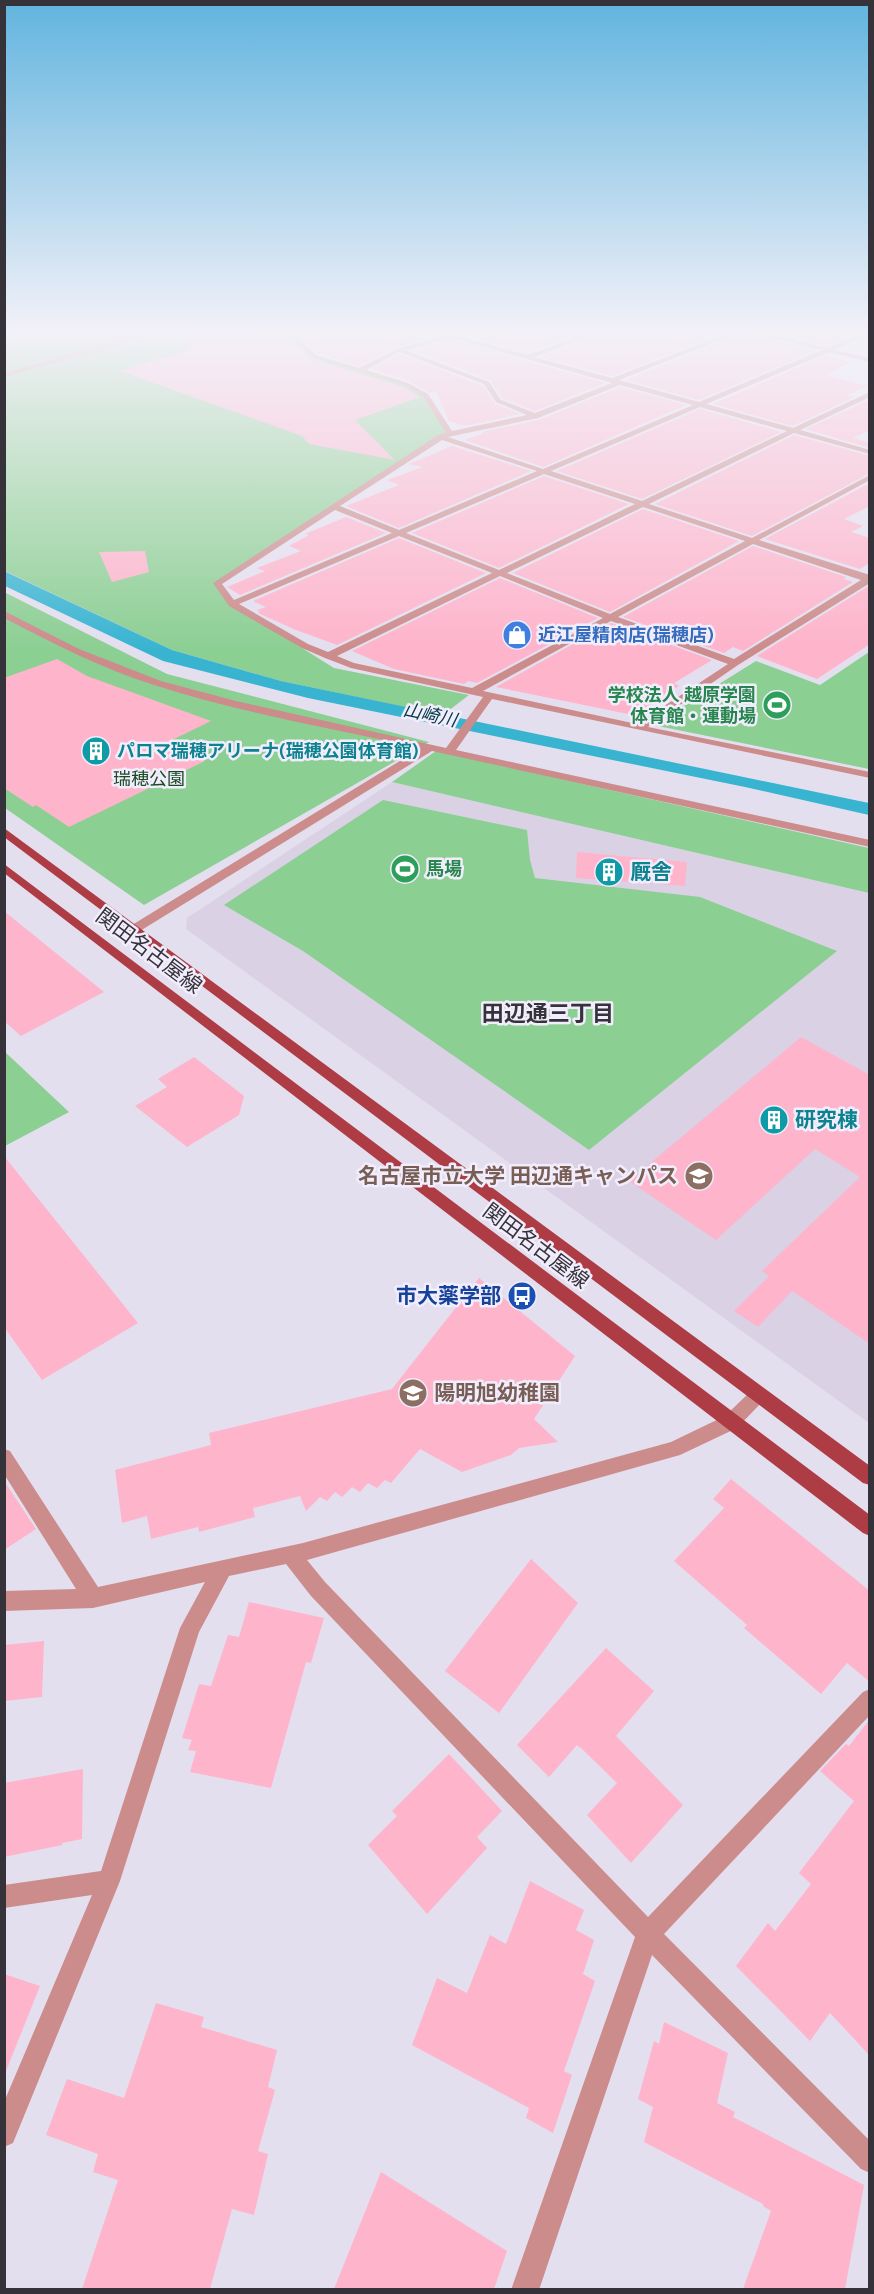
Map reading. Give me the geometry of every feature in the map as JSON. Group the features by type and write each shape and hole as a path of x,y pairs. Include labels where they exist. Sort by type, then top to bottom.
{"main road":[{"name":"関田名古屋線","path":"4,831 870,1477"},
{"name":"関田名古屋線","path":"4,867 870,1527"}],"street":[{"path":"447,435 216,584 232,604 305,646 351,665 473,692 486,700 870,775"},
{"path":"232,604 628,435"},
{"path":"328,656 784,435"},
{"path":"806,435 870,453"},
{"path":"441,437 869,579"},
{"path":"473,692 870,477"},
{"path":"335,507 611,618 735,663"},
{"path":"639,729 735,663 869,579"},
{"path":"4,614 76,651 157,683 234,704 433,746 453,746 870,844"},
{"path":"453,746 486,700"},
{"path":"136,928 433,746"},
{"path":"4,1601 93,1598 291,1555 674,1449 731,1422 758,1395"},
{"path":"4,1457 93,1598"},
{"path":"291,1555 318,1589 648,1934 870,2160"},
{"path":"4,2134 109,1881 190,1628 223,1568"},
{"path":"525,2289 648,1934 870,1699"},
{"path":"4,1897 109,1881"}],"shaded area":[{"name":"名古屋市立大学 田辺通キャンパス","path":"392,782 869,893 869,1423 186,929 187,918"}],"green space":[{"path":"5,435 448,435 217,583 232,604 334,668 469,695 443,715 281,681 172,650 5,571"},
{"name":"瑞穂公園","path":"4,592 167,674 429,742 144,905 5,808"},
{"name":"学校法人 越原学園 体育館・運動場","path":"869,652 869,769 653,725 756,661 820,685"},
{"path":"436,751 869,848 869,893 392,782"},
{"path":"383,800 527,830 530,860 535,878 700,897 837,951 589,1150 303,951 224,905"},
{"path":"4,1051 69,1112 5,1146 4,1146"}],"water":[{"name":"山崎川","path":"4,571 172,650 281,681 869,803 869,815 745,787 308,698 163,661 5,586"}],"building":[{"path":"299,435 370,435 395,460 309,444"},
{"path":"478,435 617,435 543,467 465,440"},
{"path":"640,435 775,435 642,499 557,471"},
{"path":"794,435 870,456 870,473 752,536 655,504"},
{"path":"826,435 859,435 853,438 870,443 870,448"},
{"path":"452,446 531,471 399,528 346,506 399,485 387,480 423,467 409,464"},
{"path":"544,476 629,504 499,568 412,533"},
{"path":"870,483 870,506 844,519 863,526 851,532 870,538 870,563 860,569 765,539"},
{"path":"643,509 739,541 610,612 513,573"},
{"path":"346,517 386,533 240,595 227,587 265,571 257,568 301,551 289,546 309,535 305,534"},
{"path":"399,538 486,573 337,645 258,613 260,612 257,610 266,607 253,601"},
{"path":"753,546 846,577 844,579 853,582 743,651 733,647 724,653 623,617"},
{"path":"145,551 149,572 112,582 99,552"},
{"path":"500,578 598,618 477,683 468,681 464,684 394,669 352,651"},
{"path":"867,587 870,588 870,644 817,679 757,656"},
{"path":"611,623 712,660 674,683 679,686 633,715 496,687"},
{"name":"パロマ瑞穂アリーナ(瑞穂公園体育館)","path":"57,659 87,676 211,721 170,741 205,761 69,827 36,805 33,807 4,788 4,678"},
{"name":"厩舎","path":"577,852 687,862 685,886 576,878"},
{"path":"4,911 104,992 21,1036 4,1021"},
{"name":"研究棟","path":"801,1037 870,1075 870,1344 792,1291 758,1327 734,1311 769,1276 762,1271 860,1177 815,1149 716,1240 629,1181"},
{"path":"194,1057 244,1096 239,1115 187,1147 135,1106 167,1087 158,1079"},
{"path":"4,1156 138,1323 42,1380 4,1327"},
{"path":"479,1278 575,1356 534,1419 558,1442 519,1448 511,1455 462,1472 420,1449 391,1483 385,1480 377,1488 368,1483 360,1492 352,1487 342,1497 335,1492 327,1501 320,1497 306,1511 300,1496 253,1508 255,1517 199,1532 198,1527 151,1539 147,1516 122,1523 115,1470 211,1445 209,1433 392,1389"},
{"path":"731,1479 870,1591 870,1682 847,1663 821,1694 744,1628 747,1625 674,1561 724,1508 713,1499"},
{"path":"4,1481 36,1529 4,1550"},
{"path":"531,1559 578,1603 499,1713 445,1671"},
{"path":"249,1602 324,1618 311,1663 306,1662 271,1788 190,1772 196,1751 188,1750 192,1740 182,1738 199,1684 211,1686 228,1635 239,1637"},
{"path":"44,1641 42,1697 4,1701 4,1645"},
{"path":"606,1648 654,1691 616,1736 683,1805 631,1863 587,1815 617,1783 581,1746 580,1748 577,1745 549,1777 517,1745"},
{"path":"870,1719 870,2056 830,2013 810,2041 736,1966 768,1923 775,1931 811,1884 799,1873 854,1801 820,1771 846,1744 849,1746"},
{"path":"449,1754 502,1811 477,1837 487,1848 427,1914 368,1845 397,1816 392,1811"},
{"path":"83,1769 82,1839 4,1857 4,1783"},
{"path":"530,1881 584,1910 576,1930 594,1940 583,1974 595,1981 564,2071 572,2075 553,2133 526,2118 529,2108 412,2045 437,1978 467,1993 490,1935 506,1944"},
{"path":"4,1974 40,1986 6,2071 4,2071"},
{"path":"156,2003 204,2017 201,2027 277,2050 268,2087 275,2090 258,2151 268,2154 254,2215 232,2209 210,2289 82,2289 118,2180 93,2172 98,2154 46,2135 67,2079 124,2098"},
{"path":"664,2022 728,2053 717,2103 735,2112 733,2117 864,2185 845,2289 743,2289 771,2211 763,2204 644,2142 653,2107 638,2099 654,2041 659,2044"},
{"path":"381,2172 507,2251 494,2289 334,2289"}],"place":[{"name":"近江屋精肉店(瑞穂店)","path":"517,635"},
{"name":"学校法人 越原学園 体育館・運動場","path":"777,705"},
{"name":"パロマ瑞穂アリーナ(瑞穂公園体育館)","path":"96,751"},
{"name":"馬場","path":"405,869"},
{"name":"厩舎","path":"609,872"},
{"name":"研究棟","path":"774,1120"},
{"name":"名古屋市立大学 田辺通キャンパス","path":"699,1176"},
{"name":"市大薬学部","path":"522,1296"},
{"name":"陽明旭幼稚園","path":"413,1393"}],"district":[{"name":"田辺通三丁目","path":"548,1013"}]}
